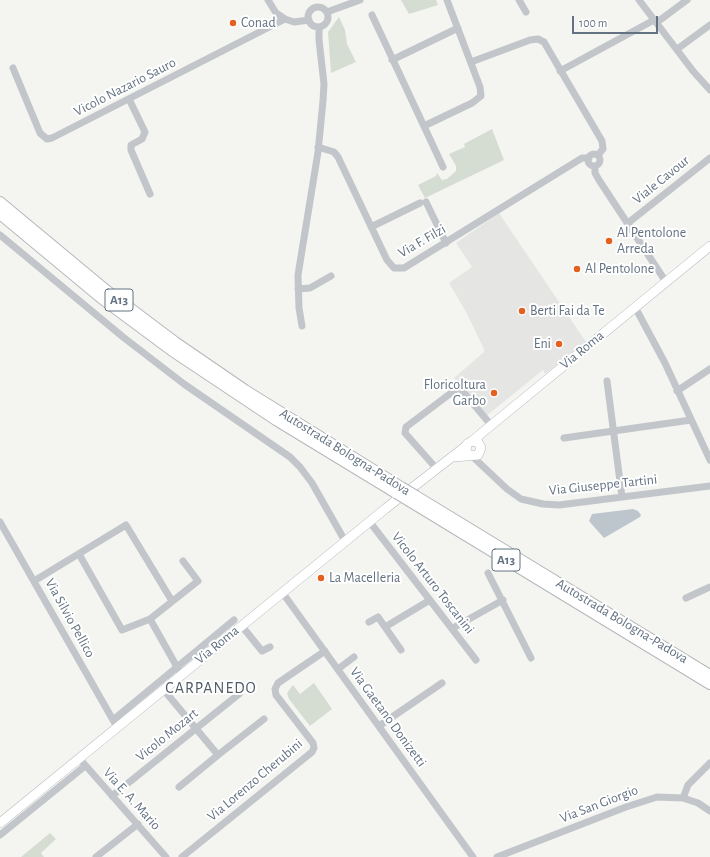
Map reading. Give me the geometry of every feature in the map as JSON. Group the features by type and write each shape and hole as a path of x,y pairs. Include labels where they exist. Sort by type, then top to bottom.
{"highway":[{"name":"Autostrada Bologna-Padova","path":"0,202 106,290 174,342 399,490"},
{"name":"Autostrada Bologna-Padova","path":"0,214 100,298 171,350 276,420 604,610 710,675"},
{"name":"Autostrada Bologna-Padova","path":"414,499 710,684"}],"main road":[{"name":"Via Roma","path":"0,823 79,758 115,724 163,690 179,671 238,623 282,592 436,468 490,427 710,246"},
{"name":"Via Roma","path":"481,448 490,427"},
{"path":"478,442 481,448 478,455 471,456 466,451 469,443 478,442"},
{"name":"Via Roma","path":"450,458 458,455 471,456"}],"street":[{"path":"268,0 276,13 285,19 294,22 309,20"},
{"path":"327,12 360,0"},
{"path":"424,126 478,100 481,96 480,87 447,0"},
{"path":"519,0 526,12"},
{"path":"639,0 657,20 692,71 710,90"},
{"path":"560,71 657,20 687,0"},
{"path":"317,4 327,12 327,22 320,27 312,25 309,20 311,10 317,4"},
{"path":"372,15 443,167"},
{"name":"Vicolo Nazario Sauro","path":"13,68 40,133 47,139 129,99 285,19"},
{"path":"680,47 710,25"},
{"path":"302,326 298,289 299,263 318,147 324,84 319,40 320,27"},
{"path":"392,60 458,28"},
{"path":"471,62 530,40 538,39 544,42 602,141 603,149 598,156 600,160 595,166 599,180 666,282"},
{"path":"129,99 145,132 142,139 131,145 131,150 150,194"},
{"name":"Via F. Filzi","path":"318,147 334,152 338,157 387,260 394,268 404,268 582,158 588,158"},
{"path":"595,166 590,164 588,158 593,154 598,156"},
{"name":"Viale Cavour","path":"628,223 710,158"},
{"path":"371,227 423,202 446,243"},
{"path":"0,235 122,337 184,384 290,457 312,483 345,541"},
{"path":"298,289 310,288 331,276"},
{"path":"635,307 665,365 710,460"},
{"path":"677,391 710,369"},
{"path":"606,381 614,430 622,497"},
{"path":"436,468 405,433 406,427 459,387 490,427"},
{"path":"679,421 686,410"},
{"path":"564,438 691,420"},
{"name":"Via Giuseppe Tartini","path":"481,448 482,457 487,469"},
{"name":"Via Giuseppe Tartini","path":"471,456 487,469 507,489 530,502 559,505 710,486"},
{"name":"Via Silvio Pellico","path":"0,522 115,724"},
{"name":"Vicolo Arturo Toscanini","path":"369,522 453,628 476,660"},
{"path":"34,581 126,525 172,601"},
{"path":"79,554 122,630 150,619 198,581 183,561"},
{"path":"488,573 531,658"},
{"path":"686,598 710,587"},
{"name":"Via Gaetano Donizetti","path":"282,592 473,857"},
{"path":"385,627 430,600"},
{"path":"453,628 503,600"},
{"path":"369,622 378,617 401,650"},
{"path":"150,619 179,671"},
{"path":"238,623 262,651 270,646"},
{"name":"Via Lorenzo Cherubini","path":"182,857 312,752 314,748 313,743 276,695 275,689 278,683 325,651"},
{"path":"338,669 354,657"},
{"name":"Via Roma","path":"115,724 179,671"},
{"path":"379,726 442,683"},
{"path":"163,690 218,755"},
{"name":"Vicolo Mozart","path":"112,796 239,694"},
{"path":"179,787 264,718"},
{"name":"Via E. A. Mario","path":"79,758 166,857"},
{"path":"683,798 688,785 710,763"},
{"path":"0,835 85,766"},
{"name":"Via San Giorgio","path":"497,857 631,805 657,797 683,798 698,803 710,811"},
{"path":"96,857 138,824"}],"shaded area":[{"path":"401,0 436,0 438,5 409,14"},
{"path":"339,17 345,30 347,44 356,62 331,73 328,32"},
{"path":"492,129 504,160 425,198 418,185 436,176 437,173 442,180 447,179 456,171 456,166 449,154 465,147 464,144"},
{"path":"499,213 586,342 545,374 543,370 485,417 454,378 484,352 484,349 466,312 449,283 472,267 456,243"},
{"path":"633,509 638,511 641,515 640,517 604,538 589,521 592,514"},
{"path":"314,683 332,709 310,726 289,699 287,693 293,685 300,694"},
{"path":"50,833 56,839 41,853 44,857 21,857"}],"place":[{"name":"Conad","path":"233,23"},
{"name":"Al Pentolone Arreda","path":"609,241"},
{"name":"Al Pentolone","path":"577,269"},
{"name":"Berti Fai da Te","path":"522,311"},
{"name":"Eni","path":"559,344"},
{"name":"Floricoltura Garbo","path":"494,393"},
{"name":"La Macelleria","path":"321,578"}],"district":[{"name":"CARPANEDO","path":"211,688"}]}
